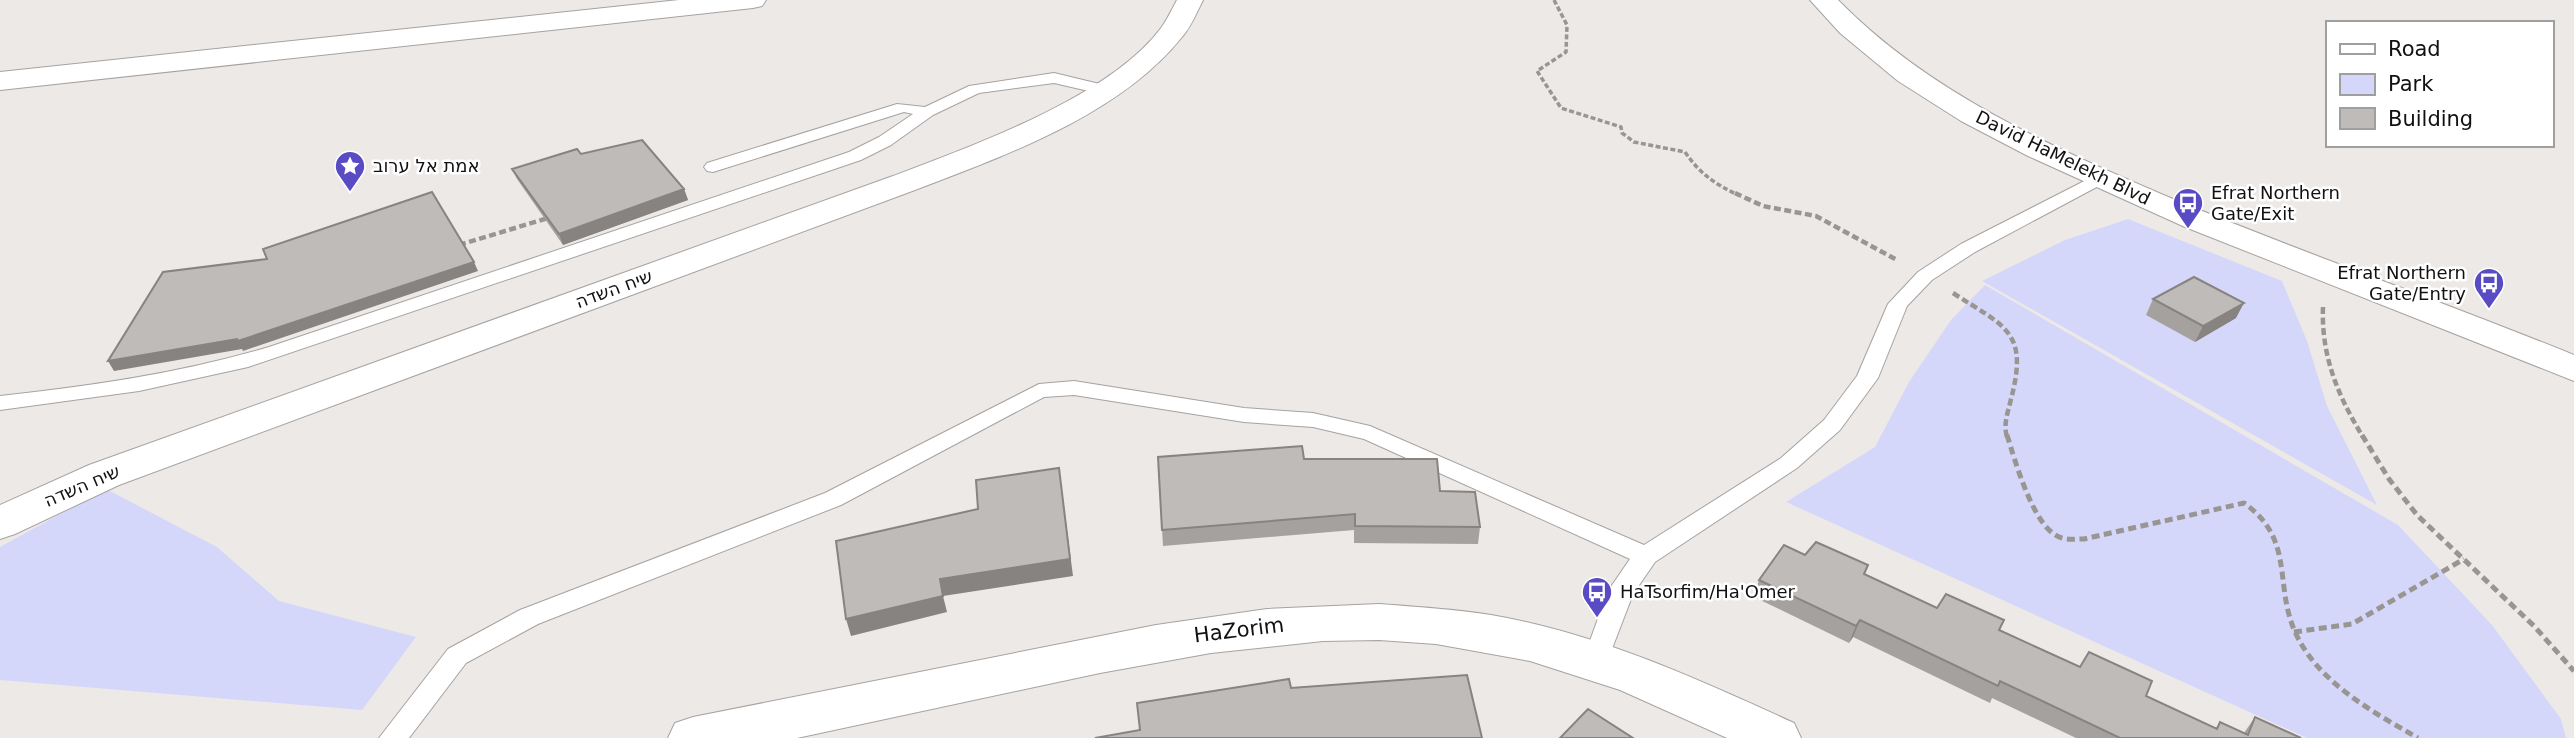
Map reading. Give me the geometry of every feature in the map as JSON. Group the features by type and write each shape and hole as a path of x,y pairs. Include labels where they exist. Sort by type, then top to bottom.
{"street":[{"path":"0,80 752,0"},
{"name":"שיח השדה","path":"0,523 104,475 965,160 1052,121 1106,90 1157,48 1176,26 1190,0"},
{"name":"David HaMelekh Blvd","path":"1824,0 1866,44 1914,79 1969,112 2100,178 2308,266 2574,367"},
{"name":"HaZorim","path":"693,738 1171,639 1286,624 1352,621 1442,626 1493,634 1596,660 1668,688 1776,738"}],"lane":[{"path":"0,403 115,390 233,366 855,156 884,141 927,112 975,89 1010,82 1054,78 1106,90"},
{"path":"713,167 902,107 927,112"},
{"path":"1596,660 1621,591 1646,556 1789,463 1832,425 1867,378 1898,304 1925,276 1968,248 2100,178"},
{"path":"393,738 457,656 517,624 833,499 1039,391 1074,388 1244,415 1313,419 1370,433 1646,556"}],"path":[{"path":"1554,0 1567,25 1566,52 1537,71 1561,108 1621,127 1622,133 1634,142 1685,152 1699,171 1715,184 1763,206 1816,216 1925,276 2007,328 2017,349 2019,370 2004,426 2019,475 2042,523 2060,538 2084,539 2244,503 2260,511 2277,540 2294,632 2315,663 2344,690 2418,738"},
{"path":"448,249 554,216"},
{"path":"2308,266 2323,307 2322,328 2328,367 2359,430 2389,479 2417,515 2535,626 2574,671"},
{"path":"2294,632 2352,624 2464,559"}],"green space":[{"path":"2128,219 2282,281 2307,341 2327,406 2377,505 1982,281 2065,240"},
{"path":"1985,285 2398,525 2492,625 2561,719 2566,738 2307,738 1786,502 1875,447 1909,382 1951,320"},
{"path":"106,489 217,547 279,601 416,637 362,710 0,680 0,547"}],"building":[{"path":"642,140 684,189 559,234 512,169 577,149 581,154"},
{"path":"432,192 474,262 238,341 237,339 108,361 163,272 267,259 263,249"},
{"path":"2194,277 2244,303 2203,326 2153,299"},
{"path":"1302,446 1304,459 1437,459 1440,491 1475,492 1480,527 1355,526 1355,514 1162,530 1158,457"},
{"path":"1059,468 1070,559 940,579 943,596 846,619 836,541 978,509 976,480"},
{"path":"1816,542 1868,565 1864,574 1937,608 1946,594 2004,620 1999,630 2080,667 2089,652 2152,681 2146,696 2217,729 2220,722 2248,735 2255,717 2301,738 2120,738 2000,681 1998,686 1860,620 1856,626 1759,580 1784,545 1805,555"},
{"path":"1467,675 1482,738 1095,738 1140,730 1137,703 1289,679 1291,688"},
{"path":"1588,709 1633,738 1560,738"}],"place":[{"name":"אמת אל ערוב","path":"350,193"},
{"name":"Efrat Northern Gate/Exit","path":"2188,230"},
{"name":"Efrat Northern Gate/Entry","path":"2489,310"},
{"name":"HaTsorfim/Ha'Omer","path":"1597,619"}]}
